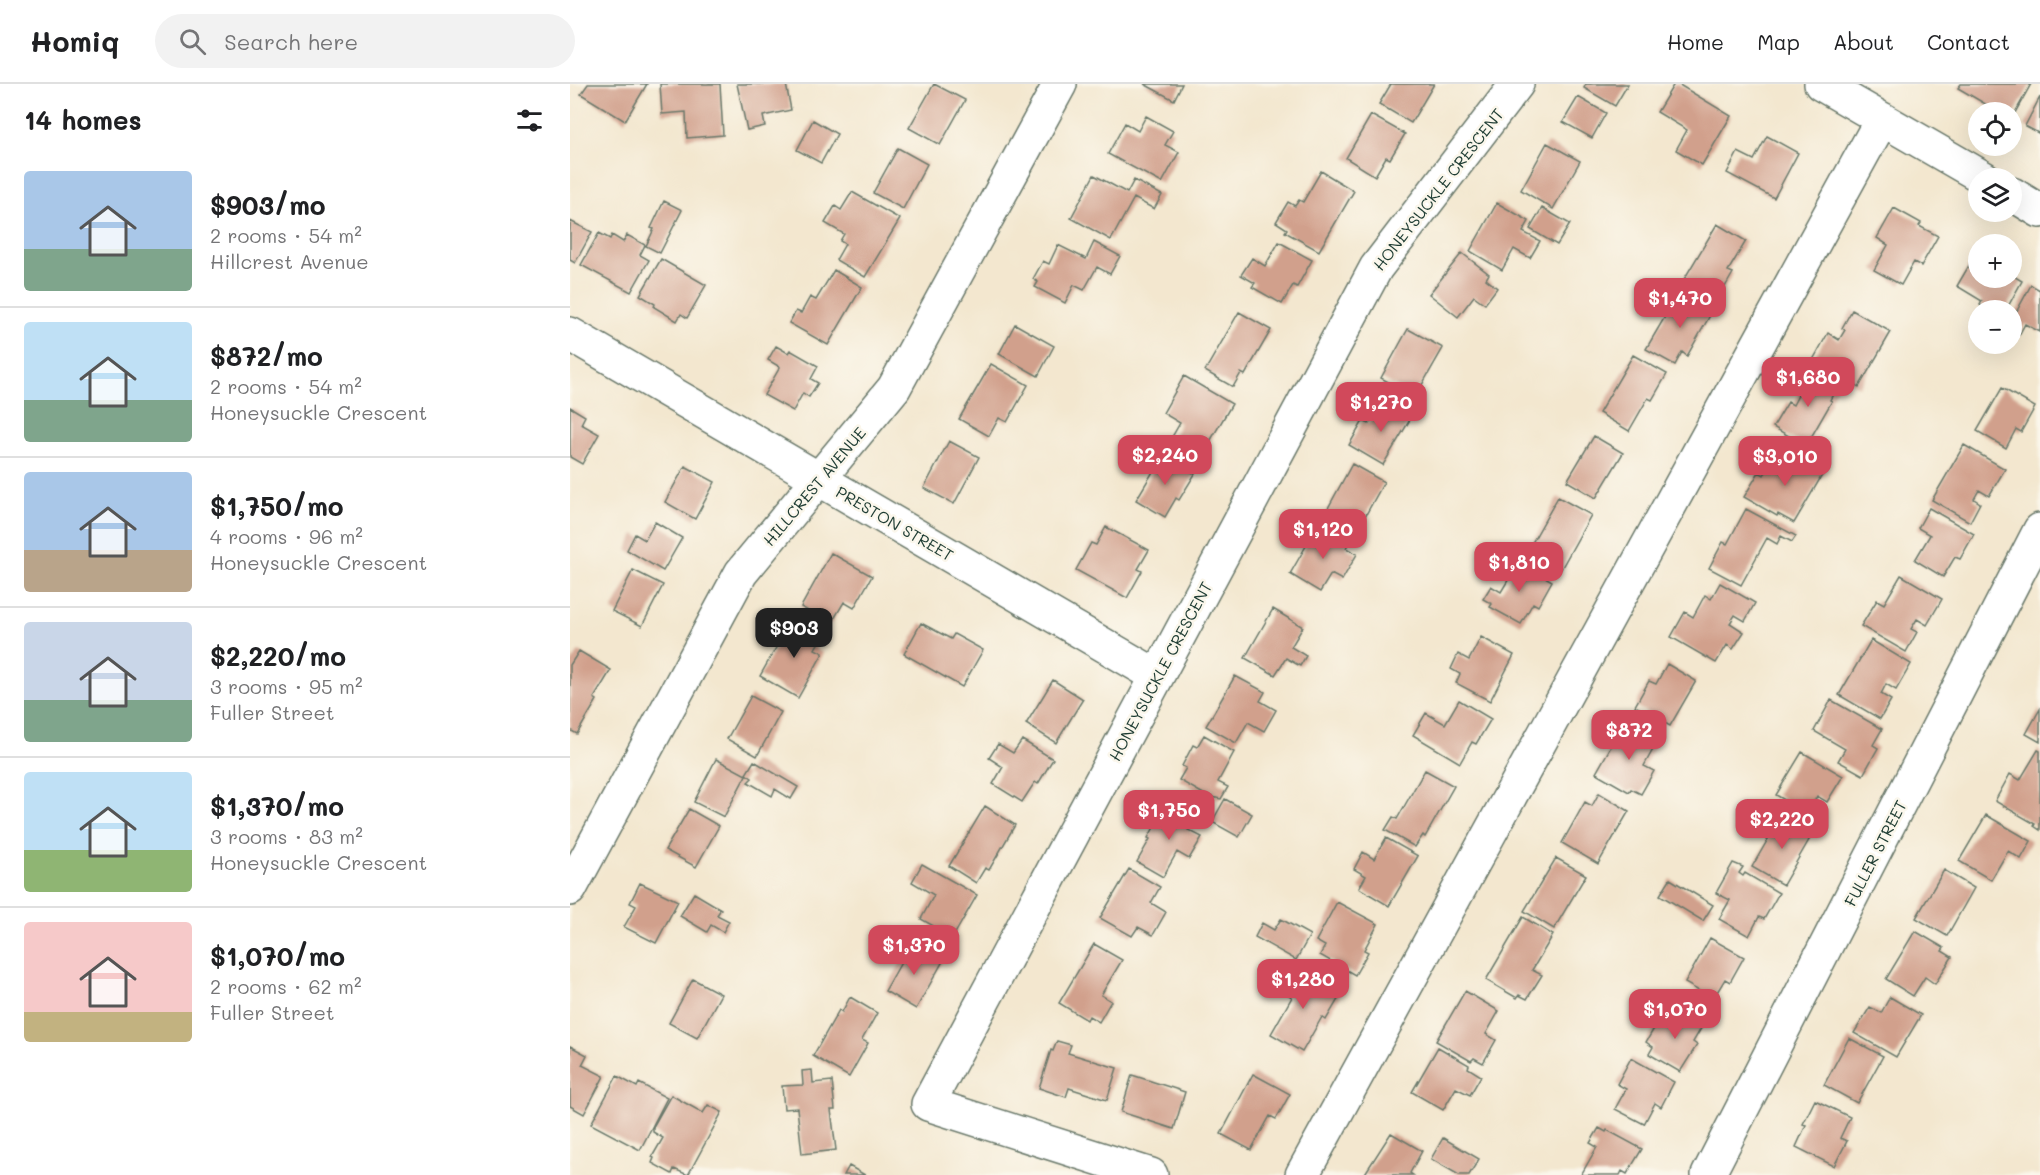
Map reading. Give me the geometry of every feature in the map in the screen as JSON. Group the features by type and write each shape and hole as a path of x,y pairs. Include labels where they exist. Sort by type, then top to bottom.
{"street":[{"name":"HILLCREST AVENUE","path":"570,889 741,573 894,388 1060,84"},
{"name":"HONEYSUCKLE CRESCENT","path":"1151,1175 928,1104 1376,268 1517,84"},
{"path":"1821,84 1968,169"},
{"path":"1302,1175 1882,119"},
{"path":"2022,201 2040,211"},
{"name":"PRESTON STREET","path":"570,334 1157,676"},
{"name":"FULLER STREET","path":"1708,1175 2040,530"}],"building":[{"path":"588,84 647,84 625,121 581,94"},
{"path":"660,84 720,84 723,135 687,138 686,112 662,114"},
{"path":"737,84 786,84 791,110 763,116 765,126 747,130"},
{"path":"934,84 965,100 940,145 909,128"},
{"path":"1144,84 1182,84 1174,100"},
{"path":"1391,84 1434,84 1411,123 1379,104"},
{"path":"1586,84 1628,84 1615,106 1584,88"},
{"path":"1674,84 1678,84 1731,116 1702,165 1676,150 1687,130 1657,112"},
{"path":"1961,84 2031,84 2021,102 1982,102 1958,88"},
{"path":"1578,97 1606,113 1592,138 1563,122"},
{"path":"2040,97 2040,134 2025,126"},
{"path":"1371,115 1405,134 1390,159 1386,157 1375,176 1346,158"},
{"path":"1146,116 1173,131 1165,145 1179,152 1162,183 1108,154 1125,123 1138,131"},
{"path":"813,120 837,134 821,163 797,150"},
{"path":"1767,136 1798,153 1774,198 1727,173 1738,152 1754,160"},
{"path":"1547,143 1580,161 1553,209 1521,190"},
{"path":"898,148 927,164 903,209 873,193"},
{"path":"1321,171 1354,191 1319,251 1285,232 1287,229 1276,222 1288,202 1295,206 1299,200 1303,202"},
{"path":"1094,175 1127,193 1134,180 1162,195 1154,209 1134,198 1111,240 1071,218"},
{"path":"852,192 900,219 865,277 836,260 845,244 840,241 844,234 825,223 835,206 841,210"},
{"path":"664,201 682,210 660,253 646,246 654,229 651,228"},
{"path":"1497,203 1529,221 1523,232 1540,241 1530,258 1514,249 1502,270 1470,251"},
{"path":"1542,208 1570,224 1557,245 1530,229"},
{"path":"1894,208 1921,223 1919,226 1938,236 1921,266 1914,262 1901,285 1874,270 1888,245 1877,238"},
{"path":"570,221 592,232 575,263 570,260"},
{"path":"1717,224 1746,241 1728,271 1733,273 1717,301 1683,281"},
{"path":"599,233 610,239 612,235 623,242 627,235 645,245 640,255 649,260 631,292 581,265"},
{"path":"1094,242 1120,256 1110,274 1097,267 1084,290 1074,285 1065,303 1035,287 1038,282 1033,279 1043,261 1049,264 1058,245 1086,259"},
{"path":"1279,242 1312,260 1297,287 1293,285 1282,304 1252,287 1255,283 1241,275 1252,258 1265,266"},
{"path":"1462,253 1489,274 1486,279 1497,288 1485,304 1474,296 1458,317 1429,294"},
{"path":"661,259 706,285 687,318 681,314 677,321 640,295"},
{"path":"1968,267 1968,288 2018,288 2012,300 1980,300 1957,286"},
{"path":"834,270 862,287 828,345 789,323 796,311 801,313 810,297 816,300"},
{"path":"2031,285 2040,290 2040,332 2025,324 2022,330 2022,302"},
{"path":"1680,291 1713,310 1687,356 1682,352 1675,365 1646,349"},
{"path":"1852,310 1891,332 1859,387 1813,360 1828,333 1839,340 1845,330 1842,328"},
{"path":"1239,312 1271,330 1245,375 1241,373 1233,387 1205,371"},
{"path":"1015,324 1054,346 1038,376 999,354"},
{"path":"1408,329 1443,348 1415,397 1381,378"},
{"path":"776,346 788,353 790,350 818,366 811,379 818,383 809,397 803,393 793,411 764,395 780,367 768,360"},
{"path":"1633,355 1667,374 1652,400 1648,398 1629,431 1599,413"},
{"path":"991,364 1028,385 1007,422 999,418 989,436 959,419"},
{"path":"1817,369 1840,382 1830,400 1832,401 1806,446 1773,427 1788,402 1793,405 1804,384 1807,385"},
{"path":"1184,376 1232,404 1202,455 1172,437 1180,423 1163,413"},
{"path":"2002,388 2035,407 2021,432 2016,429 2006,448 1977,431"},
{"path":"1382,401 1411,418 1383,465 1349,445 1363,421 1369,424"},
{"path":"570,407 585,416 581,424 599,434 582,464 570,457"},
{"path":"1594,436 1623,453 1596,498 1567,481"},
{"path":"949,441 979,457 954,504 924,488"},
{"path":"1964,445 2005,469 1989,496 1979,490 1974,499 1980,503 1970,522 1932,500"},
{"path":"1777,454 1791,462 1793,458 1796,460 1798,457 1824,472 1794,523 1744,497 1759,472 1764,475"},
{"path":"1163,455 1195,474 1179,500 1176,498 1165,517 1136,500"},
{"path":"1352,464 1384,482 1353,538 1321,521"},
{"path":"685,466 715,482 695,519 665,502"},
{"path":"1558,497 1591,515 1561,569 1528,550"},
{"path":"1929,508 1974,534 1960,559 1955,557 1943,577 1915,560 1930,535 1918,528"},
{"path":"1746,509 1796,536 1792,542 1781,536 1777,544 1767,538 1741,585 1709,568 1723,542 1727,544"},
{"path":"655,522 682,538 663,571 627,550 635,534 645,540"},
{"path":"1106,527 1149,550 1138,569 1142,571 1127,598 1076,570 1091,543 1096,545"},
{"path":"1317,527 1348,544 1346,548 1357,554 1342,580 1331,574 1320,592 1290,574"},
{"path":"831,553 872,576 854,608 844,602 831,624 801,607"},
{"path":"1519,562 1552,581 1538,606 1533,603 1521,624 1490,607 1492,604 1483,599 1491,586 1501,592"},
{"path":"633,570 663,585 642,626 612,611"},
{"path":"1901,575 1942,599 1927,625 1917,619 1911,629 1917,632 1906,652 1861,626 1877,600 1884,604"},
{"path":"1720,583 1755,603 1745,621 1735,615 1730,623 1744,632 1733,649 1727,645 1716,663 1671,637 1685,612 1693,617 1705,595 1711,599"},
{"path":"1273,609 1303,627 1291,647 1306,656 1300,666 1286,658 1275,675 1245,658"},
{"path":"793,618 823,635 815,649 823,653 798,698 760,676"},
{"path":"921,623 951,639 954,634 983,650 962,687 904,654"},
{"path":"1481,637 1514,655 1490,701 1456,683 1460,674 1451,669 1458,654 1469,660"},
{"path":"1871,640 1911,664 1896,690 1886,684 1881,694 1891,700 1880,719 1839,695"},
{"path":"579,651 611,670 594,698 597,700 577,734 570,730 570,665"},
{"path":"1667,664 1696,681 1670,726 1635,706 1649,681 1656,684"},
{"path":"1235,676 1265,692 1260,701 1276,710 1264,731 1248,722 1236,743 1206,726"},
{"path":"1053,680 1083,699 1056,743 1026,724"},
{"path":"751,696 781,712 757,756 727,739"},
{"path":"1459,700 1491,719 1476,744 1472,742 1460,763 1413,735 1426,713 1445,724"},
{"path":"1831,700 1882,729 1873,745 1878,748 1863,775 1838,761 1845,749 1814,731"},
{"path":"2040,709 2040,742 2026,734"},
{"path":"1628,725 1657,742 1644,766 1654,771 1641,794 1631,789 1629,792 1596,773 1613,743 1617,745"},
{"path":"1204,735 1234,752 1218,782 1228,787 1221,799 1207,796 1179,780 1186,768 1182,766 1193,745 1197,747"},
{"path":"1022,740 1053,759 1038,784 1035,782 1022,802 993,784 1003,767 989,758 998,744 1013,753"},
{"path":"2038,750 2040,751 2040,830 2034,826 2035,824 1995,801 2010,774 2020,780"},
{"path":"1802,752 1843,776 1827,802 1817,796 1807,813 1776,795"},
{"path":"716,759 746,775 724,817 694,802"},
{"path":"754,761 798,787 791,799 775,789 772,796 748,782 752,778 746,774"},
{"path":"1425,770 1454,786 1425,837 1423,835 1415,847 1385,830 1393,817 1397,819"},
{"path":"1599,793 1629,811 1598,864 1562,843 1585,802 1592,806"},
{"path":"1225,799 1252,814 1239,837 1212,822"},
{"path":"1168,803 1194,818 1188,830 1202,837 1189,859 1177,852 1163,877 1137,862"},
{"path":"985,806 1015,825 989,870 985,868 976,883 949,866"},
{"path":"689,809 719,826 696,867 665,850"},
{"path":"1782,815 1813,833 1783,885 1752,867"},
{"path":"1986,815 2031,841 2021,859 2008,851 1991,880 1959,861"},
{"path":"1386,838 1418,856 1389,906 1359,888 1366,876 1354,869 1363,852 1374,859"},
{"path":"1556,858 1586,875 1554,929 1524,911"},
{"path":"1733,863 1743,867 1739,873 1743,876 1745,873 1779,893 1764,919 1759,917 1749,936 1719,919 1730,900 1716,893"},
{"path":"922,864 977,895 953,937 921,919 934,895 912,882"},
{"path":"1129,869 1160,887 1151,903 1166,912 1153,935 1138,927 1132,936 1100,918"},
{"path":"1944,870 1974,888 1947,936 1916,918"},
{"path":"1670,879 1713,905 1703,921 1660,895"},
{"path":"640,883 678,901 656,943 624,927 636,906 630,903"},
{"path":"694,893 721,909 717,915 729,921 723,932 711,925 707,932 680,916"},
{"path":"1337,902 1378,924 1364,950 1368,952 1355,975 1320,955 1325,946 1316,941"},
{"path":"1523,917 1553,935 1532,970 1542,975 1527,999 1519,995 1517,998 1486,980"},
{"path":"1281,919 1310,935 1296,960 1255,937 1262,923 1274,930"},
{"path":"1915,931 1944,948 1942,951 1952,957 1935,984 1925,977 1913,996 1886,979"},
{"path":"1710,938 1744,957 1730,982 1725,979 1713,999 1685,983"},
{"path":"912,943 943,961 916,1009 885,991"},
{"path":"1094,944 1122,960 1101,995 1111,1001 1099,1022 1089,1016 1087,1020 1059,1003"},
{"path":"1294,969 1340,996 1326,1020 1322,1017 1302,1052 1271,1034 1292,997 1281,990"},
{"path":"693,979 721,994 697,1038 669,1023"},
{"path":"1465,991 1499,1011 1486,1034 1496,1040 1483,1063 1474,1058 1471,1061 1436,1041"},
{"path":"850,997 877,1013 862,1040 868,1043 849,1077 813,1056 839,1010 842,1012"},
{"path":"1890,997 1921,1015 1896,1057 1854,1033 1870,1007 1881,1013"},
{"path":"1676,1008 1703,1025 1693,1042 1697,1045 1680,1072 1649,1054 1653,1047 1646,1042 1656,1025 1663,1029"},
{"path":"1849,1038 1883,1056 1857,1103 1824,1085"},
{"path":"1057,1041 1071,1045 1068,1053 1117,1068 1107,1100 1069,1088 1066,1097 1039,1088 1051,1050 1053,1051"},
{"path":"570,1046 587,1055 582,1065 604,1076 584,1114 570,1106"},
{"path":"1438,1047 1469,1065 1468,1068 1481,1076 1470,1095 1456,1088 1443,1110 1412,1092"},
{"path":"1631,1058 1674,1082 1661,1107 1655,1103 1644,1124 1615,1109 1626,1089 1617,1084"},
{"path":"812,1070 813,1083 832,1081 835,1110 831,1110 836,1150 802,1154 797,1108 784,1109 782,1086 803,1085 802,1071"},
{"path":"1253,1074 1290,1094 1276,1119 1270,1116 1251,1150 1221,1134"},
{"path":"1132,1075 1185,1092 1174,1129 1121,1112"},
{"path":"617,1076 637,1087 639,1083 667,1098 640,1150 591,1124"},
{"path":"671,1095 703,1113 708,1105 722,1112 688,1175 674,1169 672,1174 652,1163 654,1158 652,1157 663,1138 653,1132 653,1127"},
{"path":"1815,1100 1850,1117 1840,1138 1847,1141 1834,1166 1796,1147 1806,1125 1803,1124"},
{"path":"1599,1128 1642,1149 1627,1174 1622,1171 1620,1175 1581,1175 1597,1147 1590,1143"},
{"path":"1391,1133 1422,1151 1410,1173 1413,1175 1364,1175"},
{"path":"1443,1138 1479,1159 1469,1175 1459,1175 1431,1159"},
{"path":"849,1166 865,1175 844,1175"}]}
